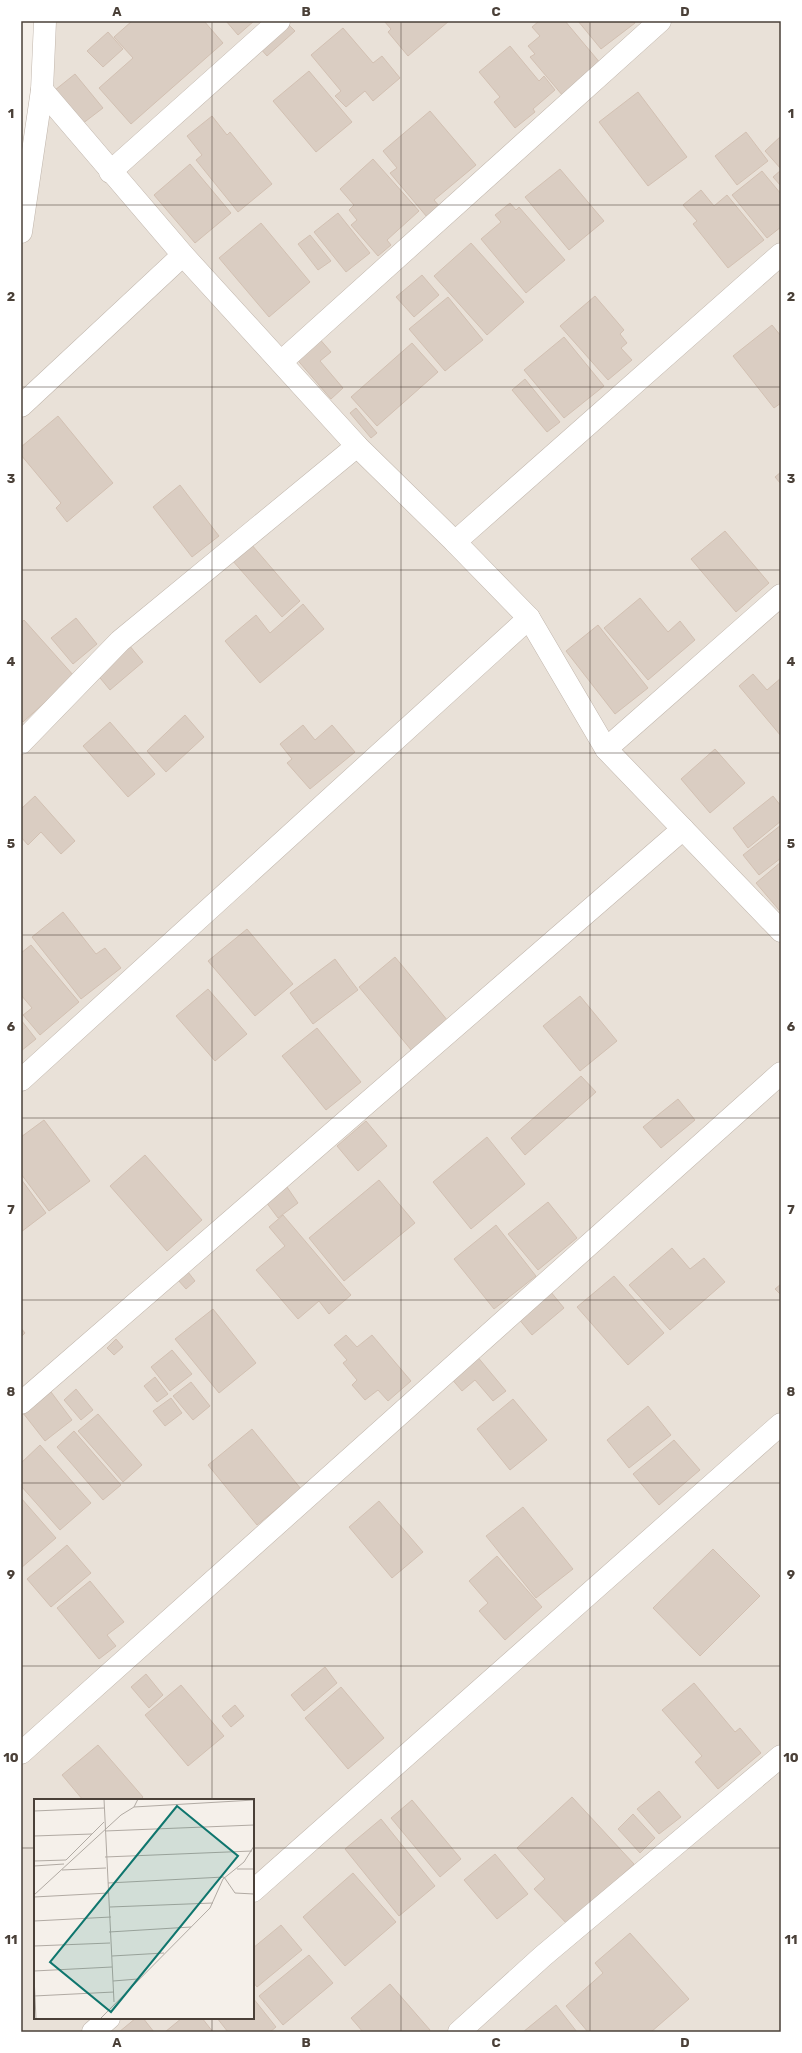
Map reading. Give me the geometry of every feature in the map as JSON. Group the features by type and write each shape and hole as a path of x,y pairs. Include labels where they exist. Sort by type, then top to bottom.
{"street":[{"path":"21,232 42,90 45,21"},
{"path":"110,172 279,21"},
{"path":"281,362 660,21"},
{"path":"42,90 110,172 357,446 455,542 529,618 606,749 781,931"},
{"path":"21,406 183,254"},
{"path":"455,542 781,254"},
{"path":"21,743 120,641 357,446"},
{"path":"606,749 781,595"},
{"path":"21,1080 529,618"},
{"path":"21,1403 683,829"},
{"path":"21,1753 781,1073"},
{"path":"254,1890 781,1424"},
{"path":"459,2032 542,1956 781,1756"},
{"path":"93,2032 108,2019"}],"shaded area":[{"path":"48,21 781,21 781,2032 21,2032 21,244 42,90"}],"building":[{"path":"132,21 204,21 223,43 131,124 99,88 133,58 114,37"},
{"path":"226,21 254,21 238,35"},
{"path":"384,21 449,21 408,56 388,32 391,29"},
{"path":"539,21 565,21 601,64 563,96 530,57 535,54 528,46 540,36 532,27"},
{"path":"578,21 634,21 635,23 601,49"},
{"path":"286,22 295,31 267,56 259,47"},
{"path":"343,28 373,63 382,56 400,78 373,101 365,91 346,107 335,96 341,91 311,55"},
{"path":"108,32 123,49 103,67 87,51"},
{"path":"510,46 539,81 544,76 555,90 533,109 535,112 515,128 494,102 500,97 479,72"},
{"path":"309,71 352,122 316,152 273,101"},
{"path":"75,74 103,108 82,124 55,90"},
{"path":"638,92 687,157 648,186 599,122"},
{"path":"430,111 476,165 434,200 440,207 427,217 390,173 397,168 383,151"},
{"path":"212,116 227,135 230,132 272,184 238,212 196,160 202,155 187,136"},
{"path":"746,132 768,161 737,185 715,156"},
{"path":"781,136 781,169 765,151"},
{"path":"373,159 419,211 387,240 391,245 378,256 351,225 357,220 349,210 354,205 340,189"},
{"path":"190,164 231,213 195,243 154,195"},
{"path":"560,169 604,221 569,250 525,197"},
{"path":"781,170 781,186 773,177"},
{"path":"762,171 781,194 781,227 767,238 732,195"},
{"path":"701,190 714,206 727,195 764,240 728,268 693,224 697,221 683,205"},
{"path":"510,203 516,210 519,207 565,260 526,293 481,239 501,222 495,215"},
{"path":"338,213 370,253 346,272 314,232"},
{"path":"261,223 310,282 269,317 219,258"},
{"path":"310,235 331,261 318,270 298,244"},
{"path":"471,243 524,302 487,335 434,276"},
{"path":"422,275 439,295 414,317 396,297"},
{"path":"595,296 624,330 620,334 627,343 621,348 632,360 608,380 560,326"},
{"path":"448,297 483,340 445,371 409,329"},
{"path":"772,325 781,336 781,403 774,408 733,356"},
{"path":"317,336 331,352 320,361 343,388 331,399 294,356"},
{"path":"564,337 604,386 564,418 524,370"},
{"path":"412,343 438,372 377,426 351,397"},
{"path":"525,379 560,422 547,432 512,390"},
{"path":"356,408 377,433 371,438 350,413"},
{"path":"58,416 113,483 67,522 56,508 61,503 21,455 21,447"},
{"path":"781,472 781,484 775,477"},
{"path":"180,485 219,536 192,557 153,507"},
{"path":"725,531 769,583 736,612 691,559"},
{"path":"251,544 300,601 282,617 232,560"},
{"path":"640,598 668,632 680,621 695,640 648,680 604,628"},
{"path":"303,604 324,629 260,683 225,641 256,615 270,633"},
{"path":"76,618 97,644 73,664 51,638"},
{"path":"24,620 74,676 23,722 21,719 21,623"},
{"path":"598,625 648,688 615,714 566,651"},
{"path":"129,645 143,662 110,690 96,673"},
{"path":"753,674 767,690 781,678 781,736 739,686"},
{"path":"185,715 204,737 166,772 147,751"},
{"path":"110,722 155,774 128,797 83,746"},
{"path":"303,725 315,740 332,725 355,752 310,789 287,763 292,759 280,744"},
{"path":"715,749 745,783 710,813 681,779"},
{"path":"35,796 75,841 61,854 41,832 28,845 21,837 21,809"},
{"path":"773,796 781,806 781,821 748,848 733,828"},
{"path":"781,825 781,858 759,875 743,855"},
{"path":"781,862 781,909 779,910 756,883"},
{"path":"63,912 96,954 105,948 121,968 81,999 32,937"},
{"path":"247,929 293,984 255,1016 208,961"},
{"path":"31,945 79,1002 40,1035 23,1015 32,1008 21,995 21,953"},
{"path":"395,957 448,1021 412,1051 359,987"},
{"path":"335,959 358,990 313,1024 290,993"},
{"path":"208,989 247,1034 215,1061 176,1016"},
{"path":"580,996 617,1041 580,1071 543,1026"},
{"path":"21,1020 36,1039 21,1051"},
{"path":"317,1028 361,1082 326,1110 282,1056"},
{"path":"581,1076 596,1092 525,1155 511,1138"},
{"path":"678,1099 695,1120 661,1148 643,1127"},
{"path":"44,1120 90,1181 49,1211 21,1174 21,1137"},
{"path":"366,1121 387,1146 358,1171 337,1146"},
{"path":"487,1137 525,1184 471,1229 433,1182"},
{"path":"145,1155 202,1220 167,1251 110,1186"},
{"path":"21,1179 46,1213 21,1232"},
{"path":"379,1180 415,1223 344,1281 309,1238"},
{"path":"287,1187 298,1203 278,1218 266,1202"},
{"path":"548,1202 577,1238 538,1270 508,1234"},
{"path":"283,1215 351,1295 329,1314 319,1301 298,1319 256,1270 285,1246 269,1227"},
{"path":"496,1225 536,1276 494,1309 454,1259"},
{"path":"672,1248 690,1269 704,1258 725,1282 670,1330 629,1285"},
{"path":"188,1272 195,1281 186,1289 178,1280"},
{"path":"614,1276 664,1333 628,1365 577,1307"},
{"path":"781,1284 781,1295 775,1289"},
{"path":"550,1291 564,1308 532,1335 518,1318"},
{"path":"213,1309 256,1363 219,1393 175,1339"},
{"path":"21,1328 25,1333 21,1337"},
{"path":"346,1335 357,1347 372,1335 411,1381 388,1401 378,1390 365,1400 352,1385 357,1380 343,1363 347,1360 334,1345"},
{"path":"116,1339 123,1347 114,1355 107,1348"},
{"path":"172,1350 192,1374 170,1391 151,1367"},
{"path":"476,1355 506,1391 493,1401 475,1380 462,1391 450,1377"},
{"path":"155,1377 168,1394 157,1402 144,1386"},
{"path":"191,1382 210,1406 193,1420 173,1396"},
{"path":"76,1389 93,1410 81,1420 64,1400"},
{"path":"51,1392 72,1420 45,1441 23,1413"},
{"path":"171,1398 182,1413 165,1426 153,1411"},
{"path":"513,1399 547,1440 510,1470 477,1429"},
{"path":"648,1406 671,1435 629,1468 607,1440"},
{"path":"98,1414 142,1465 123,1482 78,1431"},
{"path":"252,1429 301,1489 257,1525 208,1465"},
{"path":"74,1431 121,1485 103,1500 57,1447"},
{"path":"674,1440 700,1470 659,1505 633,1474"},
{"path":"40,1445 91,1503 60,1530 21,1486 21,1463"},
{"path":"21,1498 56,1538 21,1568"},
{"path":"379,1501 423,1552 392,1578 349,1527"},
{"path":"523,1507 573,1569 536,1598 486,1536"},
{"path":"67,1545 91,1573 51,1607 27,1579"},
{"path":"713,1549 760,1596 700,1656 653,1608"},
{"path":"497,1556 542,1607 505,1640 479,1611 488,1603 469,1581"},
{"path":"90,1581 124,1622 107,1635 116,1646 99,1659 57,1608"},
{"path":"325,1667 337,1683 304,1711 291,1695"},
{"path":"146,1674 163,1695 149,1708 131,1687"},
{"path":"694,1683 735,1732 740,1728 761,1753 718,1789 695,1762 702,1756 662,1710"},
{"path":"181,1685 224,1736 188,1766 145,1715"},
{"path":"341,1687 384,1738 348,1769 305,1718"},
{"path":"235,1705 244,1716 231,1727 222,1716"},
{"path":"98,1745 143,1797 141,1799 82,1799 62,1775"},
{"path":"659,1791 681,1817 659,1834 637,1809"},
{"path":"572,1797 634,1864 568,1925 534,1889 545,1879 517,1848"},
{"path":"412,1800 461,1859 440,1877 391,1818"},
{"path":"633,1814 655,1838 640,1853 618,1829"},
{"path":"381,1819 435,1886 399,1916 345,1849"},
{"path":"495,1854 528,1894 497,1919 464,1880"},
{"path":"353,1873 396,1922 345,1966 303,1917"},
{"path":"281,1925 302,1950 257,1987 254,1983 254,1947"},
{"path":"630,1933 689,1999 651,2032 588,2032 566,2006 603,1973 595,1963"},
{"path":"309,1955 333,1983 283,2025 259,1996"},
{"path":"390,1984 430,2030 429,2032 363,2032 351,2018"},
{"path":"254,1999 276,2027 270,2032 228,2032 218,2019 254,2019"},
{"path":"556,2005 577,2032 523,2032"},
{"path":"135,2019 144,2019 154,2032 119,2032"},
{"path":"181,2019 203,2019 213,2032 165,2032"}]}
